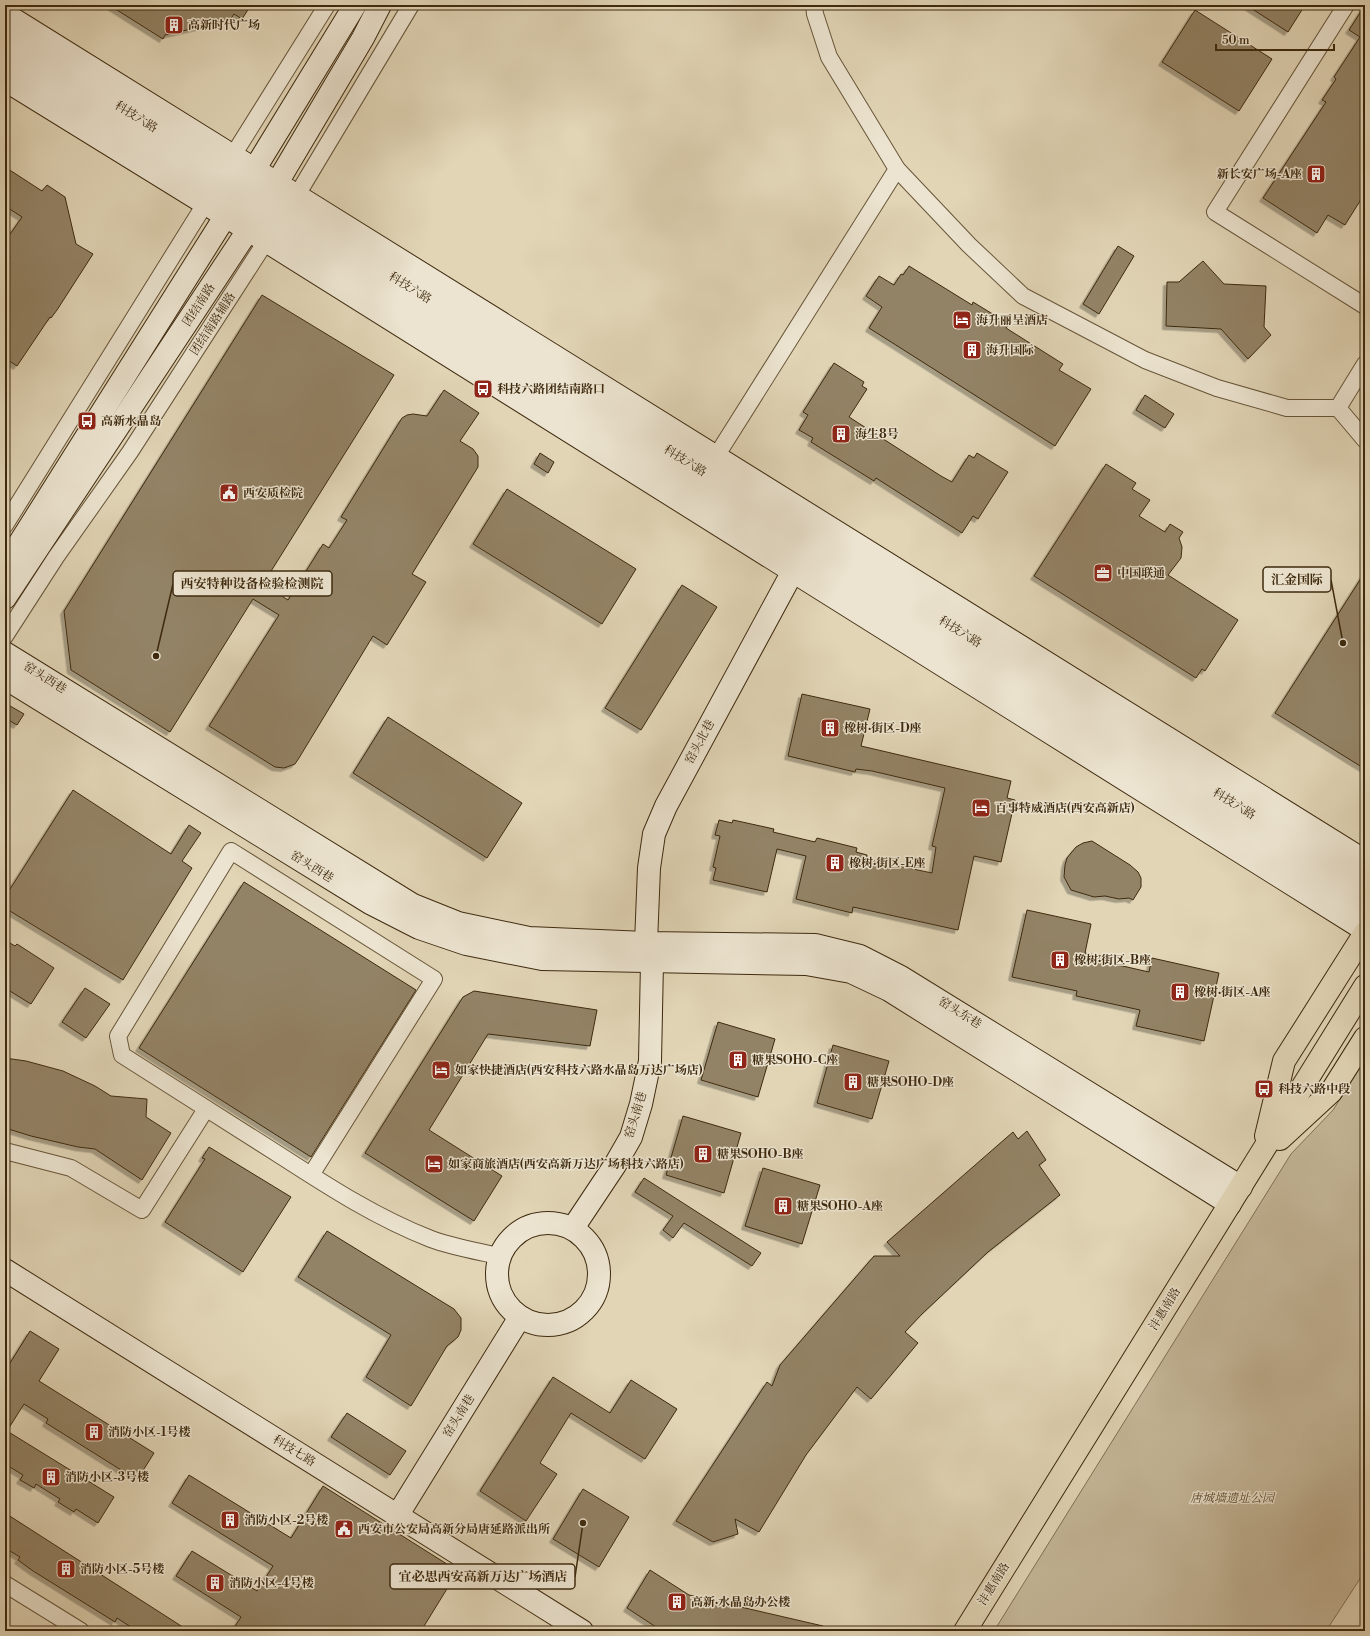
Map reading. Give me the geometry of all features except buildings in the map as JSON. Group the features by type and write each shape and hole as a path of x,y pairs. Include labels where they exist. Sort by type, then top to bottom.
{"main road":[{"name":"团结南路","path":"5,566 355,5"},
{"name":"团结南路","path":"5,598 272,213 380,5"},
{"path":"5,14 219,180 239,193 706,473 1365,861"},
{"name":"科技六路","path":"5,36 239,193 706,473 802,555 1365,906"},
{"name":"科技六路","path":"5,57 219,180"},
{"path":"5,80 219,180"},
{"path":"272,213 802,555 1365,931 1284,1061 1261,1156"},
{"name":"科技六路","path":"802,555 1365,885"},
{"name":"窑头北巷","path":"649,952 650,868 654,834 666,806 802,555"},
{"name":"窑头西巷","path":"5,653 413,906 458,923 529,938 649,952"},
{"name":"窑头西巷","path":"5,678 370,903 419,928 466,944 542,959 649,952"},
{"name":"窑头东巷","path":"649,952 815,946 860,956 901,977 1236,1196"},
{"name":"窑头南巷","path":"574,1228 615,1165 631,1137 641,1104 650,1061 649,952"},
{"name":"沣惠南路","path":"965,1631 1261,1156 1365,986"},
{"path":"1261,1156 1331,1092 1365,1038"},
{"path":"555,1222 574,1228 586,1238 596,1253 600,1270 598,1288 590,1304 577,1316 561,1324 545,1325 529,1322 520,1317 504,1301 498,1285 496,1269 499,1256 509,1239 522,1229 537,1223 555,1222"},
{"name":"科技七路","path":"5,1270 582,1631"},
{"name":"窑头南巷","path":"397,1516 520,1317"}],"street":[{"path":"5,524 327,5"},
{"name":"团结南路辅路","path":"5,636 56,557 130,452 272,213 411,5"},
{"path":"814,5 815,14 829,57 897,169 969,245 1023,296 1145,360 1217,388 1287,408 1338,408 1365,440"},
{"path":"1346,5 1215,212 1365,306"},
{"path":"706,473 897,169"},
{"path":"1338,408 1365,364"},
{"path":"311,1175 434,979 231,851 118,1036 122,1055 347,1198 388,1220 433,1240 499,1256"},
{"path":"5,1151 71,1168 142,1210 206,1109"},
{"path":"5,1584 81,1631"}],"green space":[{"name":"唐城墙遗址公园","path":"1365,1060 1365,1571 1326,1631 994,1631 1291,1154 1333,1110"}],"place":[{"name":"高新时代广场","path":"174,25"},
{"name":"新长安广场-A座","path":"1316,174"},
{"name":"海升丽呈酒店","path":"962,320"},
{"name":"海升国际","path":"972,350"},
{"name":"科技六路团结南路口","path":"483,389"},
{"name":"高新水晶岛","path":"87,421"},
{"name":"海生8号","path":"841,434"},
{"name":"西安质检院","path":"229,493"},
{"name":"中国联通","path":"1103,573"},
{"name":"汇金国际","path":"1343,643"},
{"name":"西安特种设备检验检测院","path":"156,656"},
{"name":"橡树·街区-D座","path":"830,728"},
{"name":"百事特威酒店(西安高新店)","path":"981,808"},
{"name":"橡树·街区-E座","path":"835,863"},
{"name":"橡树·街区-B座","path":"1060,960"},
{"name":"橡树·街区-A座","path":"1180,992"},
{"name":"糖果SOHO-C座","path":"738,1060"},
{"name":"如家快捷酒店(西安科技六路水晶岛万达广场店)","path":"441,1070"},
{"name":"糖果SOHO-D座","path":"853,1082"},
{"name":"科技六路中段","path":"1264,1089"},
{"name":"糖果SOHO-B座","path":"703,1154"},
{"name":"如家商旅酒店(西安高新万达广场科技六路店)","path":"434,1164"},
{"name":"糖果SOHO-A座","path":"783,1206"},
{"name":"消防小区-1号楼","path":"94,1432"},
{"name":"消防小区-3号楼","path":"51,1477"},
{"name":"消防小区-2号楼","path":"230,1520"},
{"name":"宜必思西安高新万达广场酒店","path":"583,1523"},
{"name":"西安市公安局高新分局唐延路派出所","path":"344,1529"},
{"name":"消防小区-5号楼","path":"66,1569"},
{"name":"消防小区-4号楼","path":"215,1583"},
{"name":"高新·水晶岛办公楼","path":"677,1602"}]}
